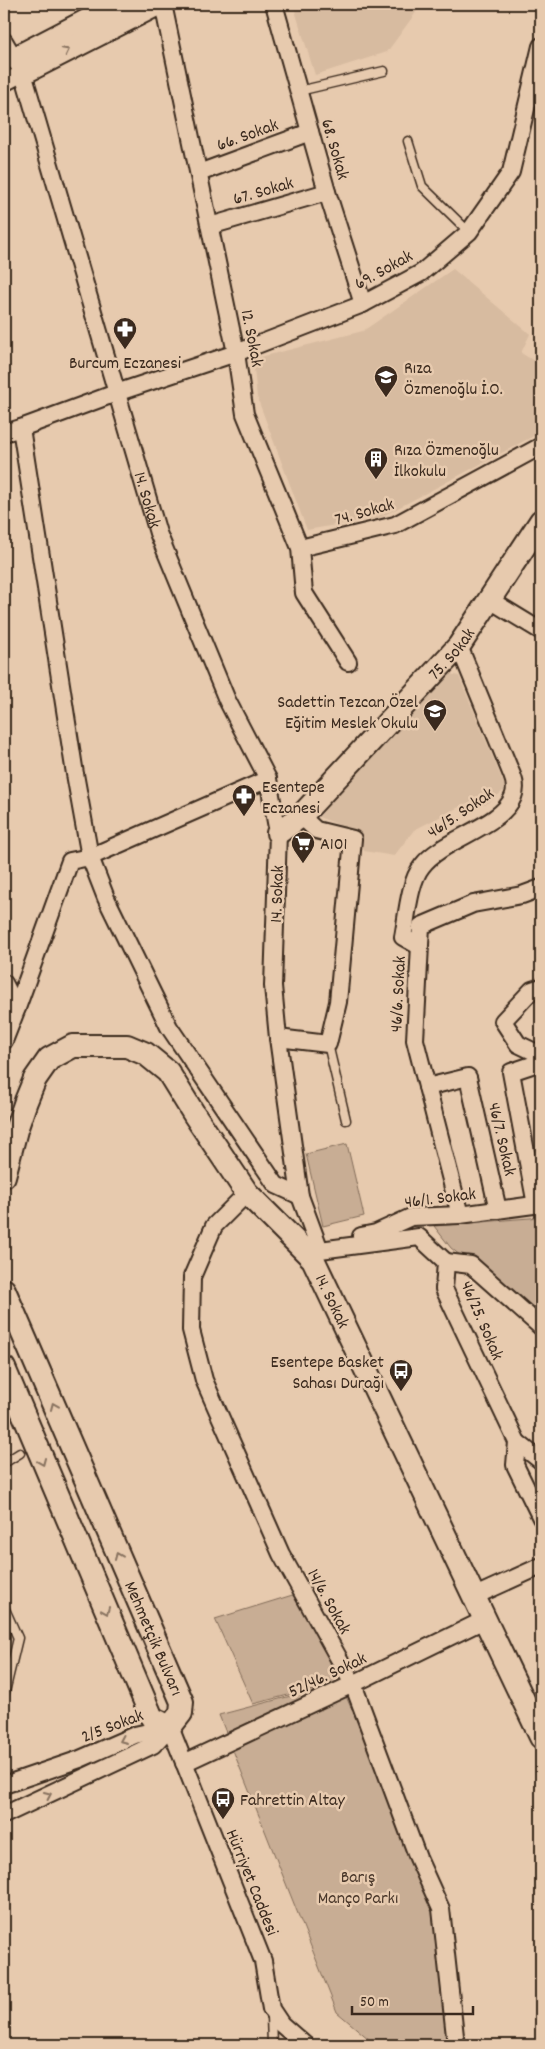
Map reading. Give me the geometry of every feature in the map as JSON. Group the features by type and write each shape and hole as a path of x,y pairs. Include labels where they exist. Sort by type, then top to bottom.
{"street":[{"path":"10,64 119,4"},
{"path":"10,64 158,4"},
{"name":"12. Sokak","path":"163,4 236,353 245,414 300,548 304,593 348,662"},
{"name":"68. Sokak","path":"274,4 327,192 363,304"},
{"name":"69. Sokak","path":"4,433 236,353 363,304 421,273 469,232 511,172 541,46"},
{"name":"14. Sokak","path":"10,64 116,393 158,533 227,700 268,779 278,833 273,986 278,1038 300,1196 316,1250 541,1737"},
{"name":"66. Sokak","path":"199,173 310,132"},
{"name":"67. Sokak","path":"210,226 327,192"},
{"path":"21,428 75,774 90,857 106,898 169,1027 276,1185 300,1196"},
{"name":"74. Sokak","path":"300,548 396,525 541,446"},
{"name":"75. Sokak","path":"278,833 300,816 458,646 541,521"},
{"path":"490,600 541,631"},
{"name":"46/5. Sokak","path":"420,946 403,937 414,880 418,872 432,855 497,815 510,803 515,792 512,775 458,646"},
{"path":"4,1041 70,862 90,857 268,779"},
{"path":"278,1038 328,1044 338,1002 353,839 316,830 300,816"},
{"name":"46/6. Sokak","path":"460,1215 414,1040 421,926 473,904 522,895 541,888"},
{"path":"4,983 17,1008"},
{"path":"541,987 532,990 503,1021 518,1044 541,1054"},
{"path":"4,1176 26,1101 35,1079 49,1059 73,1046 127,1046 146,1054 168,1072 247,1193 316,1250"},
{"path":"539,1205 511,1072 541,1062"},
{"name":"46/7. Sokak","path":"427,1087 468,1077 498,1210"},
{"name":"14/6. Sokak","path":"247,1193 214,1226 192,1277 191,1330 204,1380 281,1554 353,1684 418,1858 441,1909 456,2045"},
{"name":"46/1. Sokak","path":"316,1250 376,1234 411,1217 460,1215 539,1205"},
{"name":"46/25. Sokak","path":"316,1250 419,1237 446,1262 444,1289 517,1442 515,1465 541,1518"},
{"path":"446,1262 471,1265 541,1327"},
{"name":"Mehmetçik Bulvarı","path":"4,1290 182,1702 181,1713 170,1726 152,1718 4,1368"},
{"path":"517,1442 541,1461"},
{"path":"475,1596 541,1566"},
{"name":"52/46. Sokak","path":"184,1763 486,1620"},
{"name":"Hürriyet Caddesi","path":"170,1726 263,1961 271,2009 281,2024 304,2045"},
{"name":"2/5 Sokak","path":"4,1785 80,1759 135,1735 170,1726"},
{"name":"2/5 Sokak","path":"4,1815 153,1745 170,1726"}],"lane":[{"path":"300,91 384,71"},
{"path":"408,141 422,186 469,232"},
{"path":"328,1044 346,1120"},
{"path":"4,1463 20,1453"},
{"path":"4,1607 18,1638 4,1696"},
{"path":"271,2009 272,2045"}],"shaded area":[{"path":"293,4 422,4 387,52 315,75"},
{"path":"453,269 530,334 521,353 541,365 541,432 381,517 307,530 257,397 253,359 363,331"},
{"name":"Sadettin Tezcan Özel Eğitim Meslek Okulu","path":"438,671 459,676 506,789 485,805 467,803 414,830 394,856 364,851 360,833 319,817"}],"green space":[{"path":"347,1144 364,1216 323,1226 306,1154"},
{"path":"541,1217 541,1319 451,1248 434,1226"},
{"path":"299,1593 339,1682 253,1704 215,1619"},
{"name":"Barış Manço Parkı","path":"340,1683 418,1858 437,1910 453,2045 376,2045 337,2012 219,1715"}],"place":[{"name":"Burcum Eczanesi","path":"125,350"},
{"name":"Rıza Özmenoğlu İ.O.","path":"386,398"},
{"name":"Rıza Özmenoğlu İlkokulu","path":"376,480"},
{"name":"Sadettin Tezcan Özel Eğitim Meslek Okulu","path":"435,732"},
{"name":"Esentepe Eczanesi","path":"244,817"},
{"name":"A101","path":"303,864"},
{"name":"Esentepe Basket Sahası Durağı","path":"401,1392"},
{"name":"Fahrettin Altay","path":"223,1820"}]}
